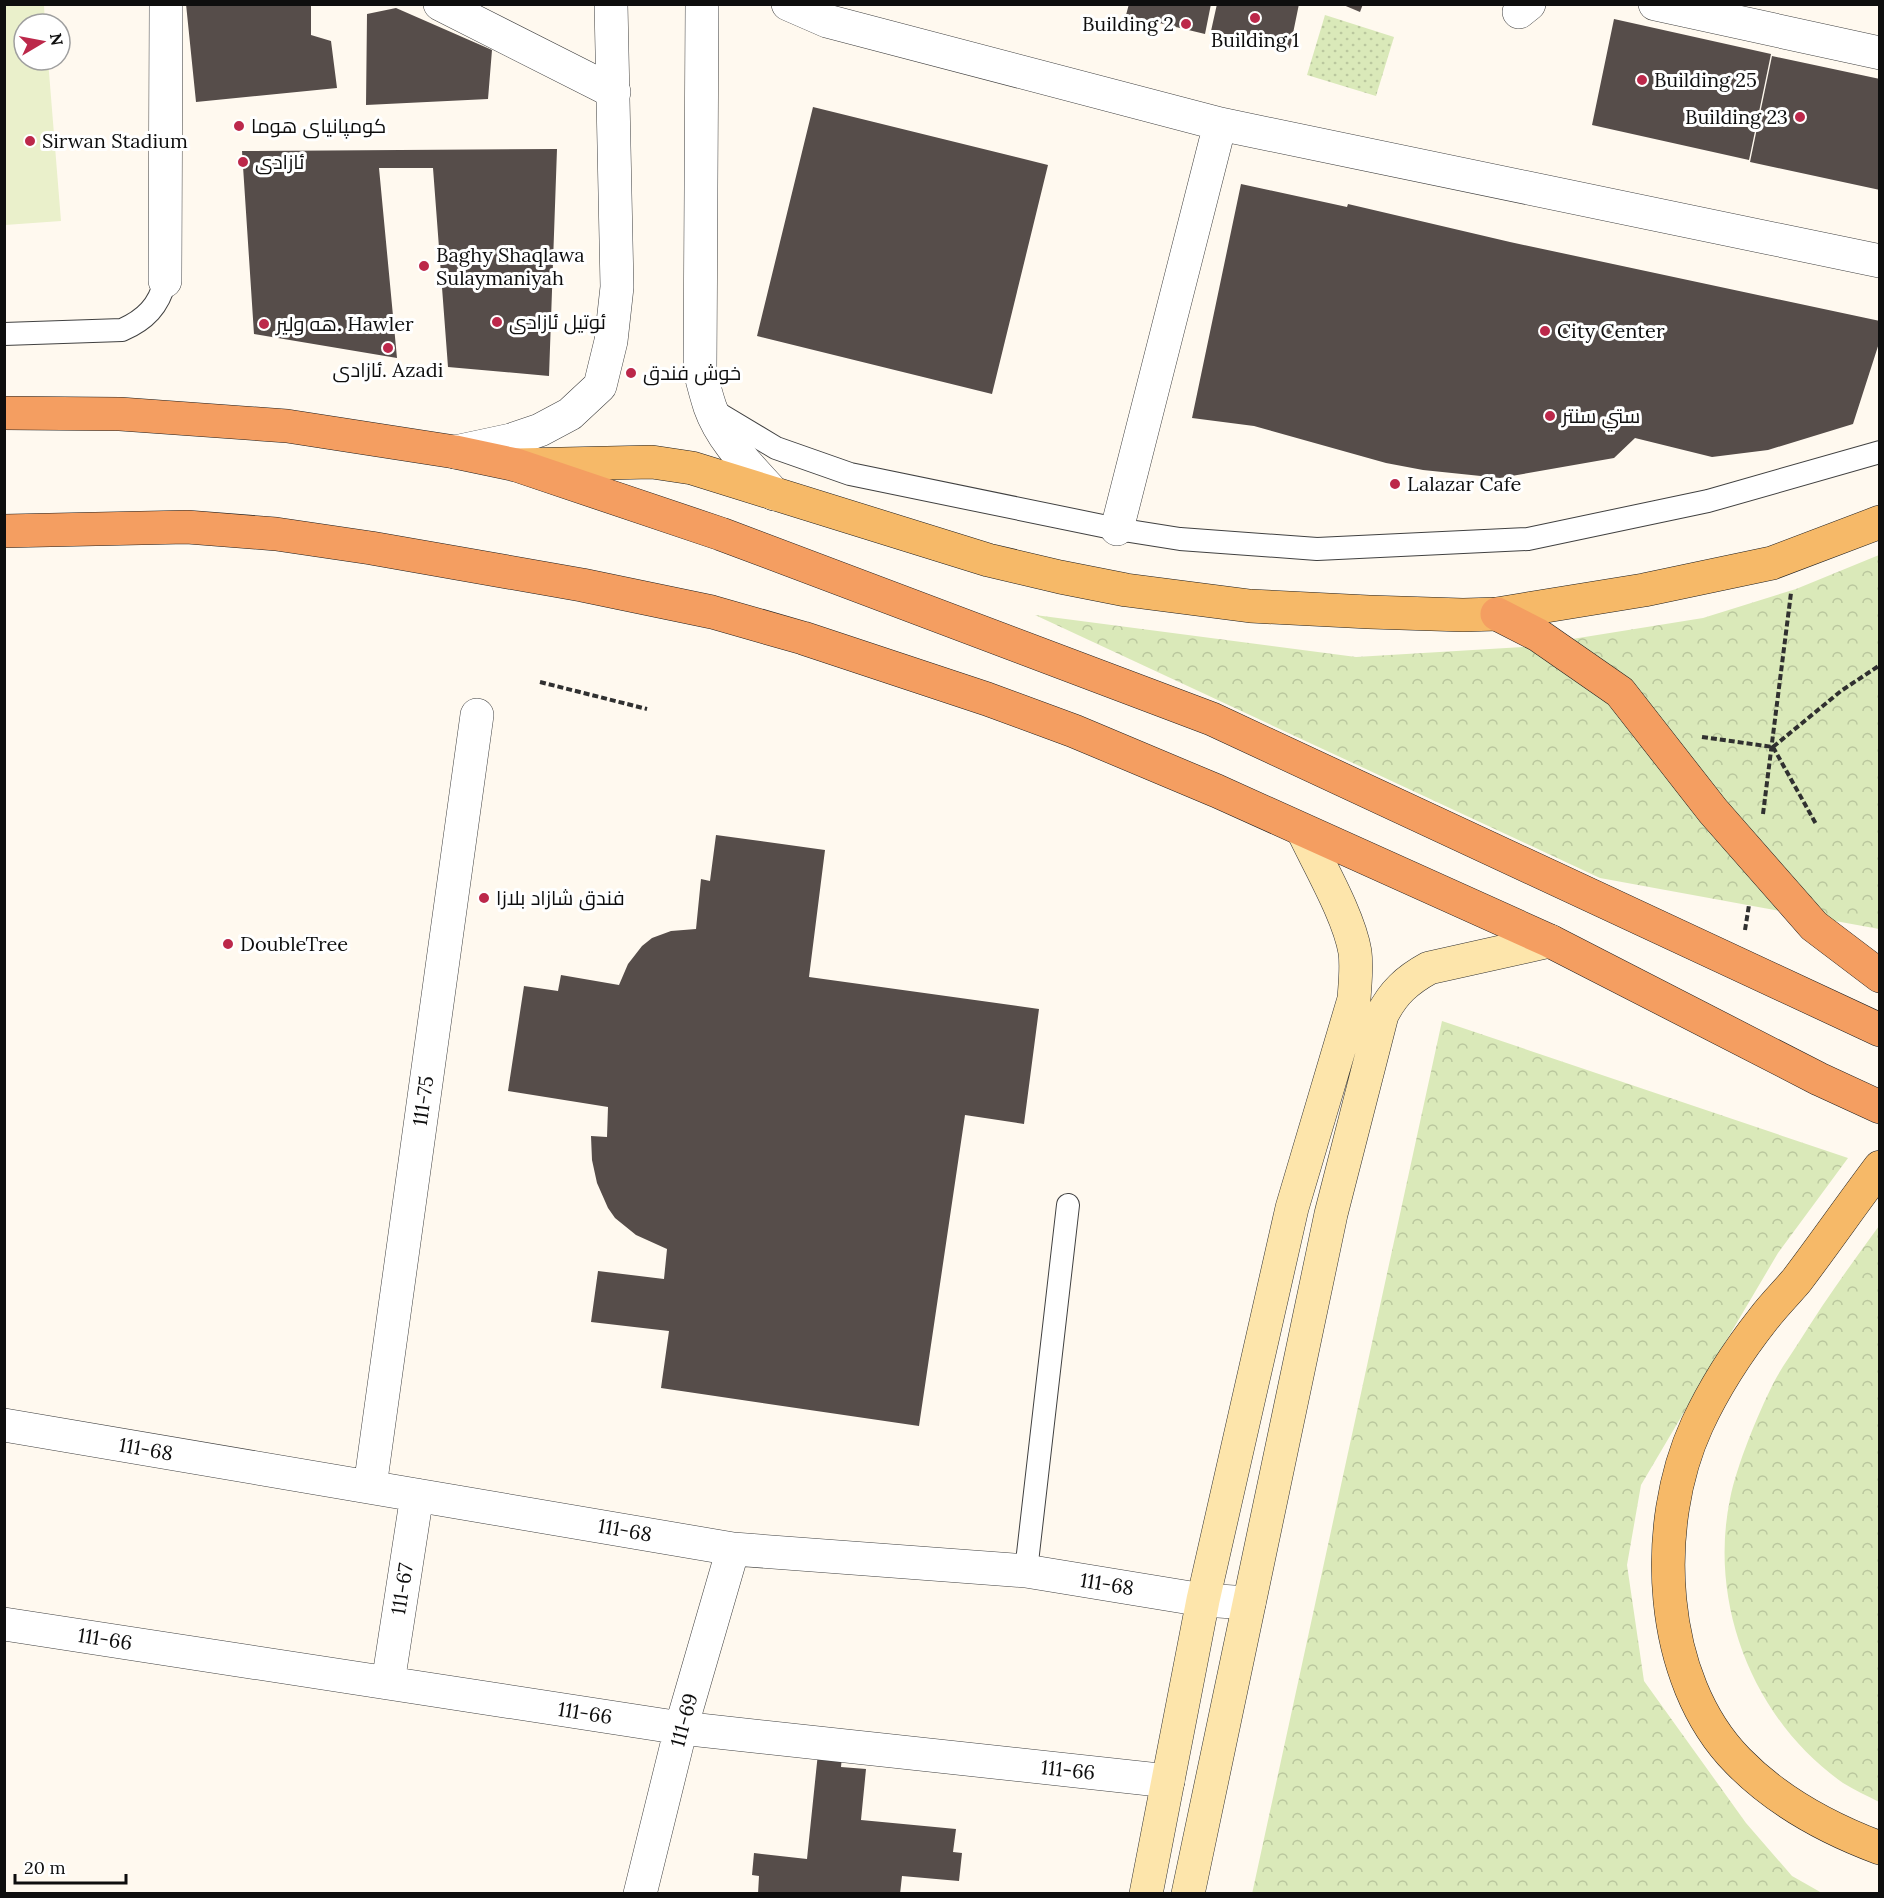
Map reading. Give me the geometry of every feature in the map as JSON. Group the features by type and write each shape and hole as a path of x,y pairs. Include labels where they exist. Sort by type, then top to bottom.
{"highway":[{"path":"4,413 120,414 287,426 455,452 516,465 722,534 1212,719 1880,1030"},
{"path":"5,533 187,526 276,534 383,550 582,585 712,612 803,638 987,699 1074,731 1206,786 1550,941 1819,1079 1880,1107"},
{"path":"1497,614 1538,635 1620,692 1713,811 1814,926 1880,976"}],"main road":[{"path":"516,465 652,462 692,468 988,560 1126,590 1251,606 1463,615 1497,614 1644,590 1772,563 1880,522"},
{"path":"1146,1893 1203,1600 1292,1208 1353,999 1356,975 1354,951 1348,928 1303,831"},
{"path":"1188,1893 1331,1214 1382,1015 1390,1000 1401,987 1414,976 1429,968 1550,941"},
{"path":"1880,1167 1796,1281 1736,1355 1714,1393 1687,1449 1678,1480 1669,1541 1670,1601 1682,1666 1704,1716 1720,1740 1758,1781 1793,1805 1828,1825 1880,1848"}],"street":[{"path":"165,281 166,4"},
{"path":"440,4 614,92"},
{"path":"455,452 511,440 540,430 570,414 600,386 610,340 617,287 611,4"},
{"path":"702,4 700,371 710,408 734,450 774,494"},
{"path":"788,4 827,21 1220,124 1880,261"},
{"path":"1655,4 1880,53"},
{"path":"1117,529 1220,124"},
{"name":"111-75","path":"370,1487 477,715"},
{"name":"111-68","path":"4,1425 733,1549 1026,1571 1203,1600 1249,1603"},
{"name":"111-67","path":"388,1683 417,1495"},
{"name":"111-69","path":"640,1893 681,1728 733,1549"},
{"name":"111-66","path":"4,1624 681,1728 1168,1781"}],"lane":[{"path":"4,334 122,330 150,314 162,293 165,281"},
{"path":"710,408 776,448 850,474 1117,529 1180,539 1317,549 1528,539 1708,501 1880,452"},
{"path":"1026,1571 1068,1205"}],"path":[{"path":"1740,964 1773,747 1796,553"},
{"path":"1650,730 1773,747 1841,691 1880,665"},
{"path":"540,682 647,710"},
{"path":"1773,747 1816,824"}],"green space":[{"name":"Sirwan Stadium","path":"5,4 44,5 44,12 12,12 12,72 49,72 61,221 5,225"},
{"path":"1325,15 1394,37 1376,96 1307,75"},
{"path":"1879,555 1879,929 1600,878 1035,615 1356,657 1523,647 1703,618 1796,589"},
{"path":"1442,1021 1848,1158 1778,1253 1641,1485 1627,1565 1644,1681 1746,1823 1792,1876 1822,1893 1252,1894"},
{"path":"1879,1226 1879,1802 1843,1783 1812,1757 1785,1727 1762,1694 1745,1658 1733,1619 1726,1579 1725,1539 1730,1499 1737,1471 1754,1425 1773,1384 1818,1312"}],"building":[{"path":"186,4 311,4 311,35 331,41 337,88 196,102"},
{"name":"Building 2","path":"1129,4 1211,4 1205,34 1126,15"},
{"name":"Building 1","path":"1217,4 1299,4 1290,48 1211,31"},
{"path":"1341,4 1363,4 1360,12"},
{"path":"396,8 492,50 488,99 366,105 367,14"},
{"path":"1614,19 1771,54 1749,160 1592,125"},
{"name":"Building 23","path":"1772,56 1880,79 1880,190 1750,162"},
{"path":"813,107 1048,165 992,394 757,336"},
{"path":"557,149 549,376 448,367 433,168 379,168 397,358 254,334 242,151"},
{"name":"City Center","path":"1241,184 1347,207 1348,204 1510,242 1880,321 1880,340 1853,424 1768,450 1712,457 1635,438 1614,458 1500,478 1423,470 1386,463 1254,426 1192,418"},
{"path":"716,835 825,850 809,977 1039,1009 1024,1124 965,1115 919,1426 661,1388 669,1331 591,1322 598,1271 664,1279 667,1249 636,1235 615,1218 597,1183 592,1160 591,1136 607,1137 608,1107 508,1091 524,986 558,991 561,975 619,985 628,964 642,946 652,938 671,931 696,929 701,879 710,881"},
{"path":"818,1753 842,1756 841,1767 866,1769 861,1820 956,1829 953,1852 962,1853 959,1881 902,1876 900,1894 758,1894 759,1876 752,1875 754,1853 807,1859"}],"place":[{"name":"Building 1","path":"1255,18"},
{"name":"Building 2","path":"1186,24"},
{"name":"Building 25","path":"1642,80"},
{"name":"Building 23","path":"1800,117"},
{"name":"کومپانیای هوما","path":"239,126"},
{"name":"Sirwan Stadium","path":"30,141"},
{"name":"ئازادی","path":"243,162"},
{"name":"Baghy Shaqlawa Sulaymaniyah","path":"424,266"},
{"name":"ئوتیل ئازادی","path":"497,322"},
{"name":"هه ولير. Hawler","path":"264,324"},
{"name":"City Center","path":"1545,331"},
{"name":"ئازادى. Azadi","path":"388,348"},
{"name":"خوش فندق","path":"631,373"},
{"name":"ستي سنتر","path":"1550,416"},
{"name":"Lalazar Cafe","path":"1395,484"},
{"name":"فندق شازاد بلازا","path":"484,898"},
{"name":"DoubleTree","path":"228,944"}]}
